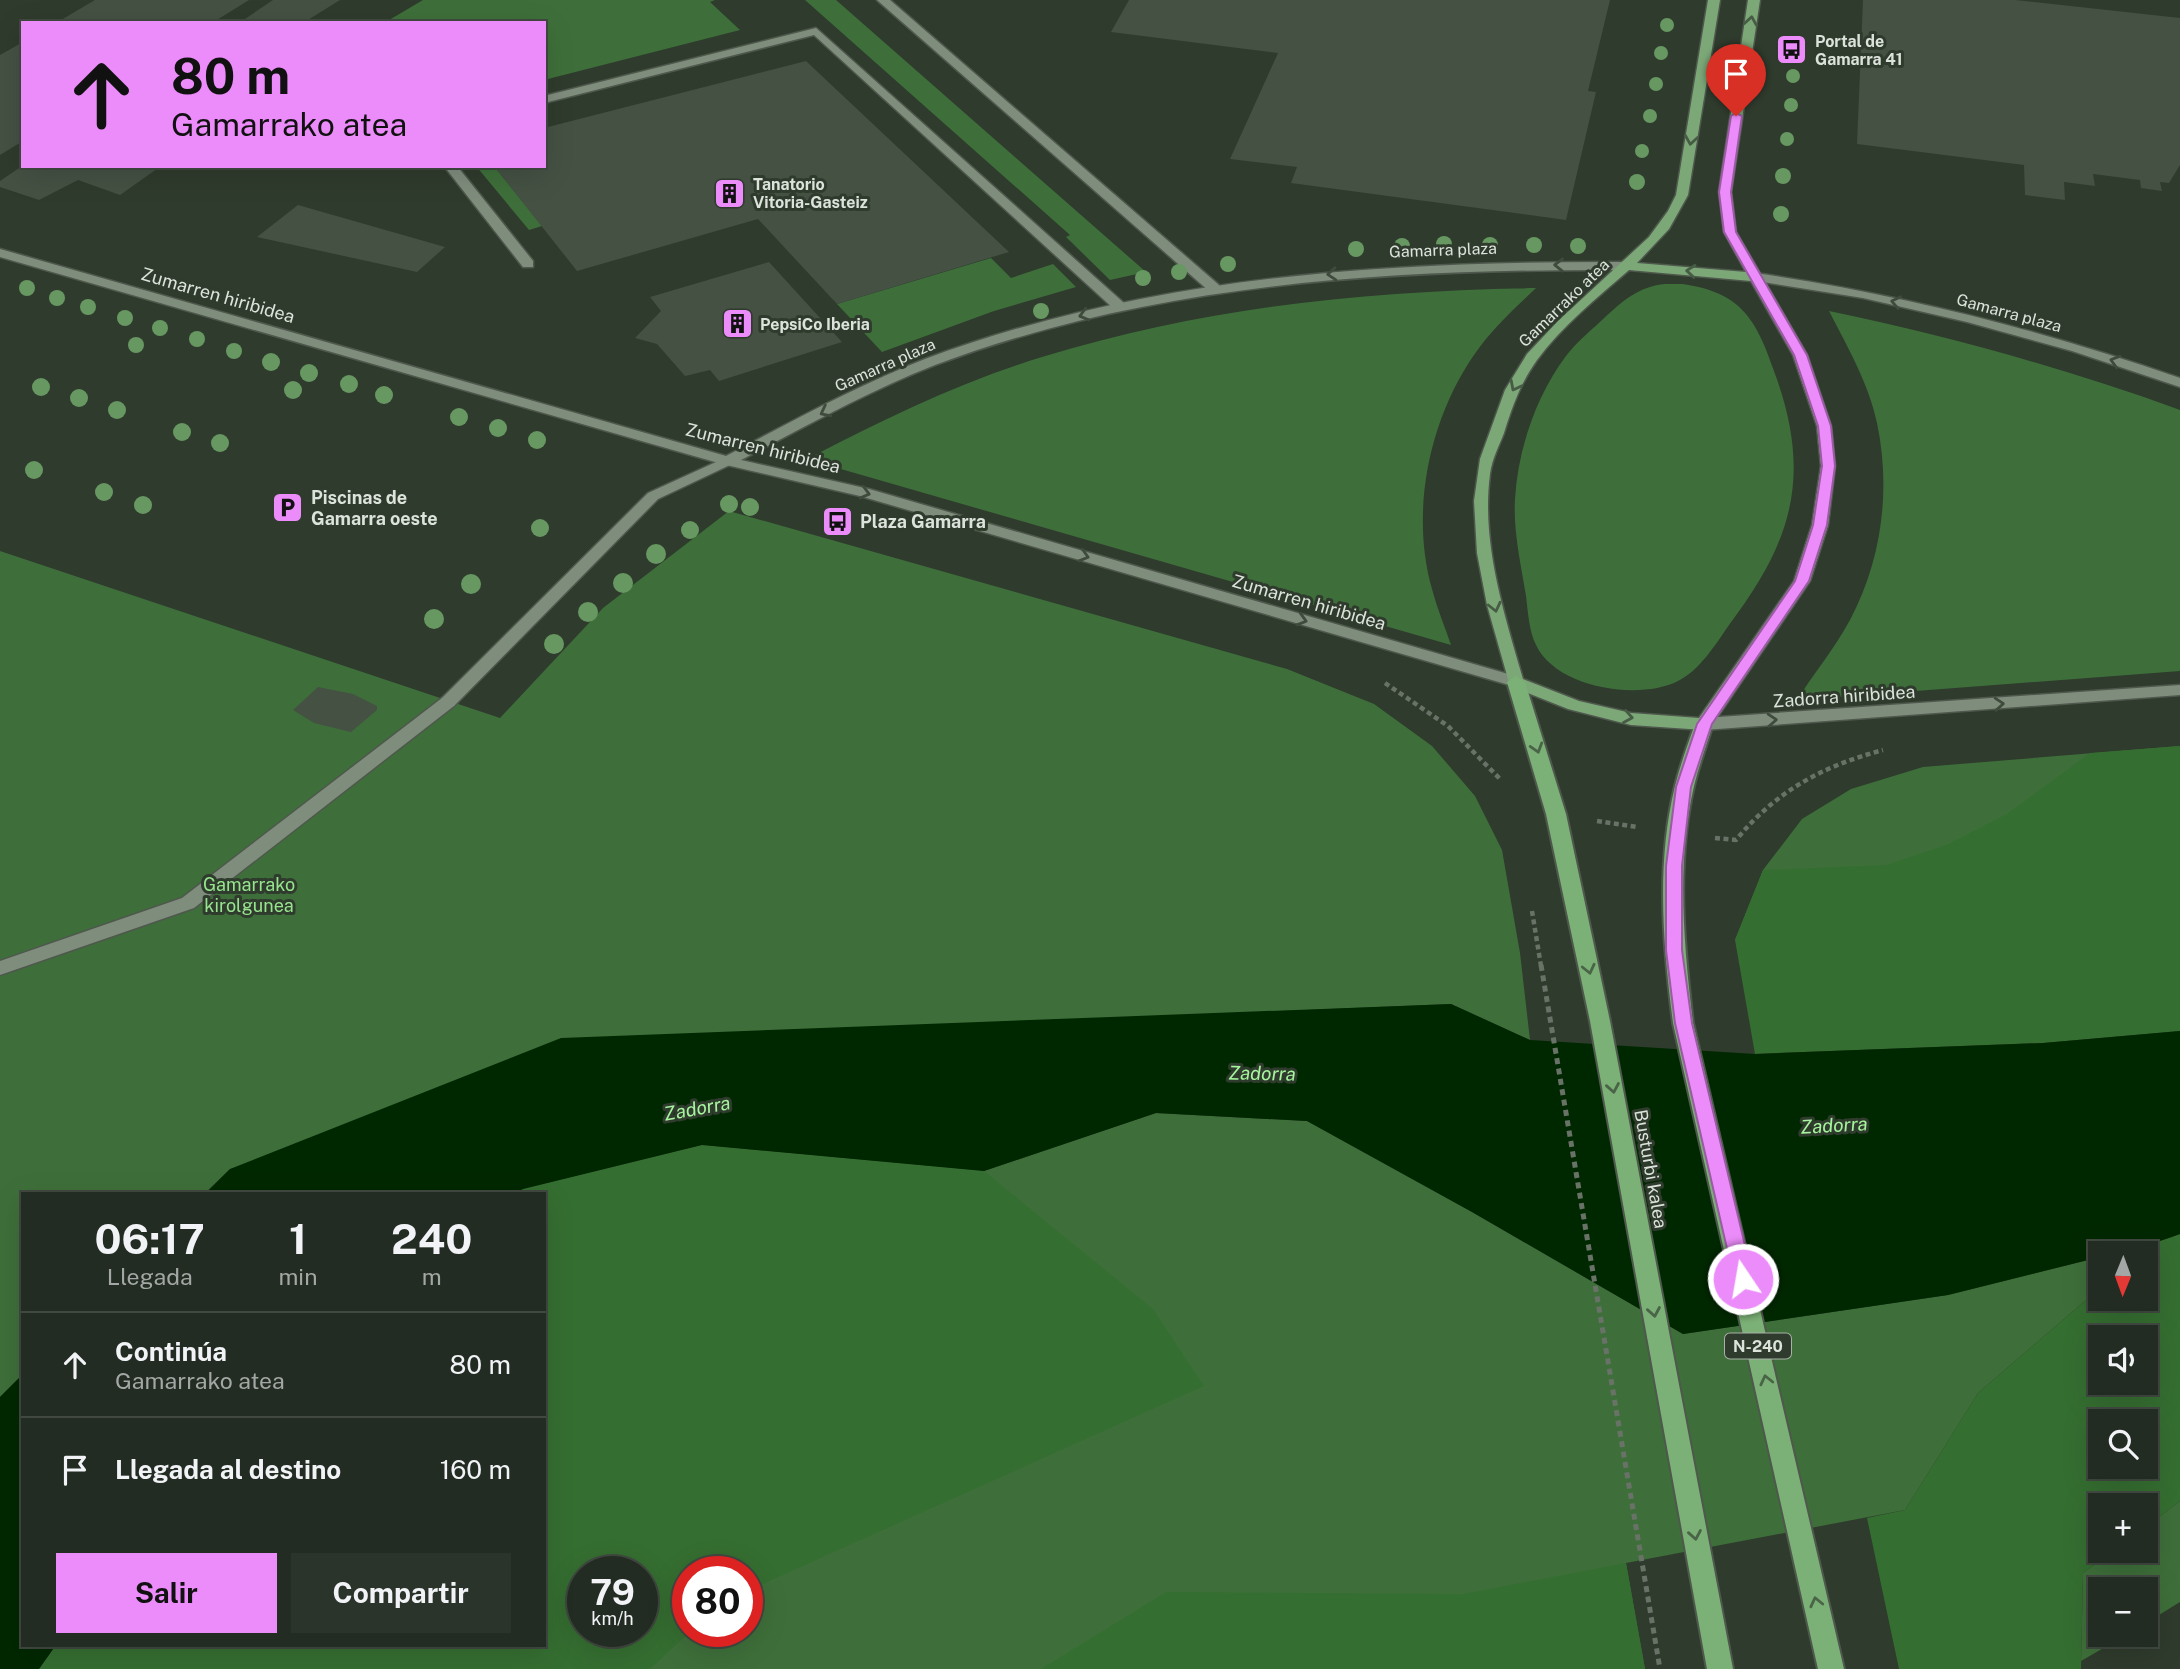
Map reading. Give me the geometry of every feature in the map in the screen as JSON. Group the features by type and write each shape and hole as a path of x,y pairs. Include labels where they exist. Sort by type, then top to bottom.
{"highway":[{"name":"Busturbi kalea","path":"1517,682 1556,814 1600,1021 1720,1669"},
{"name":"N-240","path":"1704,724 1684,787 1674,866 1674,950 1683,1023 1831,1669"}],"main road":[{"name":"Gamarrako atea","path":"1517,682 1494,606 1482,535 1483,473 1503,409 1525,367 1543,344 1666,228 1682,195 1714,0"},
{"path":"1704,724 1802,581 1820,525 1829,466 1824,426 1815,392 1800,355 1730,232 1725,192 1754,0"},
{"name":"Gamarra plaza","path":"1628,266 1755,277"},
{"name":"Zadorra hiribidea","path":"1517,682 1574,705 1631,719 1704,724"}],"street":[{"path":"883,0 1214,288"},
{"path":"546,99 816,31 1119,306"},
{"path":"452,168 528,264"},
{"name":"Zumarren hiribidea","path":"0,253 727,461 864,492 1517,682"},
{"name":"Gamarra plaza","path":"0,968 188,904 448,702 653,496 853,397 930,363 1028,330 1119,306 1214,288 1306,276 1406,268 1530,264 1628,266"},
{"name":"Gamarra plaza","path":"1755,277 1810,284 2021,333 2180,383"},
{"name":"Zadorra hiribidea","path":"1704,724 2180,690"}],"path":[{"path":"1530,901 1660,1669"}],"green space":[{"path":"423,0 715,0 710,2 740,30 546,79 546,21 387,21"},
{"path":"805,0 836,0 1146,272 1110,280 1066,237 1070,235"},
{"path":"478,168 496,168 542,226 529,230"},
{"path":"991,258 1011,278 1053,264 1076,287 994,311 882,352 837,304"},
{"path":"1682,284 1702,288 1732,301 1752,322 1760,336 1786,408 1794,474 1790,504 1782,534 1769,564 1718,641 1693,670 1678,681 1662,687 1621,690 1600,687 1561,672 1546,660 1534,640 1515,523 1520,461 1537,406 1555,372 1574,347 1636,293 1658,285"},
{"path":"1536,288 1503,320 1474,355 1445,408 1435,437 1428,467 1423,529 1434,596 1451,645 827,465 813,456 897,414 983,377 1104,340 1225,314 1286,305 1409,293"},
{"path":"1829,311 2006,354 2180,410 2180,671 1797,700 1844,630 1861,597 1870,573 1881,524 1883,473 1877,423 1857,366"},
{"name":"Gamarrako kirolgunea","path":"729,511 1287,669 1374,704 1432,746 1475,796 1502,850 1520,953 1530,1040 1451,1004 976,1024 230,1169 206,1192 21,1192 21,1376 0,1397 0,551 500,718 603,608"},
{"path":"2180,746 2180,1031 1735,940 1763,870 1802,819 1851,789 1923,767"},
{"path":"1156,1113 1307,1121 1472,1212 1683,1334 1948,1295 2088,1260 2088,1298 1978,1393 1905,1510 1626,1563 1645,1669 39,1669 55,1647 546,1647 546,1192 517,1192 702,1145 984,1171"},
{"path":"2180,1501 2180,1602 2158,1616 2158,1577 2088,1577 2088,1647 2105,1647 2081,1661 2083,1573 2097,1563 2158,1563 2158,1518"}],"shaded area":[{"path":"2180,746 2180,1031 2043,1043 1755,1054 1735,940 1763,870 1886,865 1946,845 2007,814 2090,753"},
{"path":"702,1145 984,1171 1153,1309 1204,1386 763,1584 763,1556 672,1556 674,1647 650,1669 39,1669 55,1647 546,1647 546,1192 517,1192"},
{"path":"2180,1234 2180,1501 2158,1518 2158,1493 2088,1493 2088,1563 2097,1563 2083,1573 2081,1669 1899,1669 1867,1518 1905,1510 1978,1393 2088,1298 2088,1311 2158,1311 2158,1242"},
{"path":"1626,1563 1645,1669 1041,1669 1166,1592 1463,1594"}],"water":[{"name":"Zadorra","path":"1451,1004 1530,1040 1755,1054 2043,1043 2180,1031 2180,1234 2158,1241 2088,1241 2088,1260 1948,1295 1683,1334 1472,1212 1307,1121 1156,1113 984,1171 702,1145 517,1192 207,1192 230,1169 561,1038"},
{"path":"21,1376 21,1647 55,1647 39,1669 0,1669 0,1397"}],"building":[{"path":"95,0 249,0 215,21 59,21"},
{"path":"273,0 340,0 306,21 242,21"},
{"path":"1129,0 1610,0 1588,91 1596,92 1566,220 1291,183 1297,167 1230,159 1278,53 1111,32"},
{"path":"1863,0 2015,0 2180,18 2180,165 2169,183 2160,182 2162,191 2141,188 2140,180 2093,174 2095,186 2064,182 2065,200 2025,195 2024,165 1857,144"},
{"path":"21,43 21,142 0,155 0,55"},
{"name":"Tanatorio Vitoria-Gasteiz","path":"806,61 1009,252 837,304 758,219 577,271 496,168 546,168 546,127"},
{"path":"21,167 158,168 120,195 78,180 39,200 0,187 0,181"},
{"path":"298,205 445,247 417,272 257,237"},
{"name":"PepsiCo Iberia","path":"769,262 842,342 719,381 710,370 685,376 657,344 635,338 661,311 650,297"},
{"path":"318,687 353,694 377,706 377,710 351,732 314,723 293,710"}],"place":[{"name":"Portal de Gamarra 41","path":"1792,50"},
{"name":"Tanatorio Vitoria-Gasteiz","path":"730,193"},
{"name":"PepsiCo Iberia","path":"737,324"},
{"name":"Piscinas de Gamarra oeste","path":"288,507"},
{"name":"Plaza Gamarra","path":"837,521"}],"route":[{"path":"1736,116 1725,192 1730,232 1800,355 1815,392 1824,426 1829,466 1820,525 1802,581 1704,724 1684,787 1674,866 1674,950 1683,1023 1743,1279"}]}
